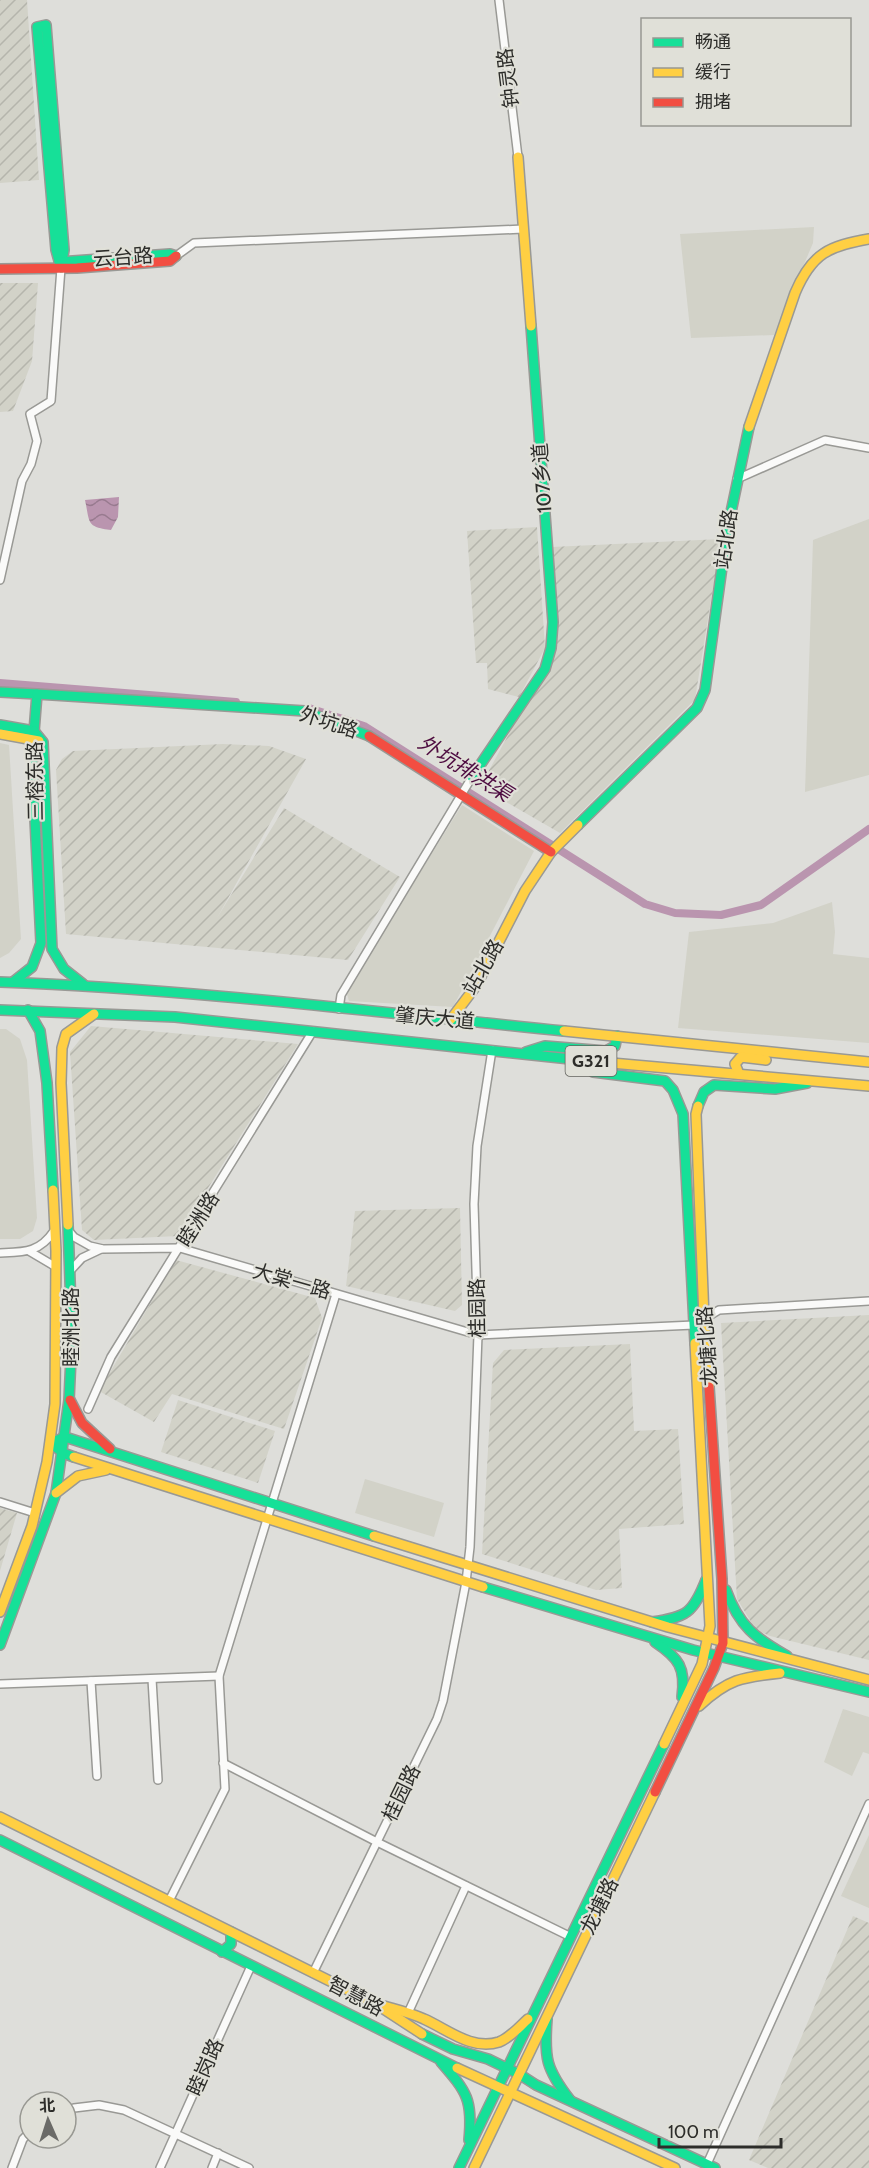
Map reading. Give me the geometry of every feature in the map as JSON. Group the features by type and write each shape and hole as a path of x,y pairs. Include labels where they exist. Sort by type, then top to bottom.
{"main road":[{"path":"46,24 64,250 61,264 56,250 37,27 46,24"},
{"name":"107乡道","path":"472,777 544,669 551,648 553,622 518,157"},
{"name":"站北路","path":"451,1019 476,986 525,891 551,852 697,708 705,690 731,505 746,437 775,349 804,274 814,260 824,251 837,245 869,239"},
{"name":"云台路","path":"0,269 170,254 176,256"},
{"name":"云台路","path":"0,263 61,264"},
{"name":"外坑路","path":"0,692 305,711 362,732 551,852"},
{"path":"37,694 37,738"},
{"path":"0,725 37,738"},
{"path":"0,734 37,738"},
{"name":"三榕东路","path":"13,982 29,973 38,960 41,944 32,757 37,738"},
{"name":"三榕东路","path":"37,738 52,949 57,962 65,972 86,985"},
{"name":"肇庆大道","path":"0,982 86,985 175,992 869,1062"},
{"name":"G321","path":"0,1010 175,1017 313,1031"},
{"name":"睦洲北路","path":"0,1612 35,1513 51,1443 56,1380 56,1267 47,1083 40,1031 28,1010"},
{"name":"睦洲北路","path":"0,1645 56,1492 63,1453 69,1400 72,1336 61,1083 62,1048 66,1034 95,1013"},
{"name":"肇庆大道","path":"313,1031 579,1060 869,1086"},
{"path":"522,1053 545,1046 606,1051 615,1046 617,1036"},
{"path":"739,1074 735,1064 741,1057 793,1062 818,1057"},
{"path":"47,1083 50,1061 55,1060 61,1083"},
{"name":"龙塘北路","path":"459,2168 680,1709 705,1654 709,1639 708,1575 683,1114 673,1090 664,1081 593,1072 579,1060"},
{"name":"龙塘北路","path":"722,1579 704,1318 696,1114 705,1092 714,1085 775,1089 818,1081"},
{"path":"69,1400 82,1423 114,1452"},
{"path":"869,1680 649,1623 468,1568 65,1437 51,1443 63,1453 112,1470 466,1582 705,1654 869,1692"},
{"path":"56,1492 74,1476 112,1470"},
{"path":"649,1623 691,1613 708,1575"},
{"path":"722,1579 731,1604 744,1627 754,1637 798,1663"},
{"name":"龙塘路","path":"474,2168 719,1657 723,1643 722,1579"},
{"path":"646,1636 670,1652 681,1666 684,1683 680,1709"},
{"path":"693,1712 712,1693 729,1681 788,1672"},
{"name":"智慧路","path":"0,1816 376,2004 420,2033 453,2049 488,2059 571,2102 711,2166"},
{"name":"智慧路","path":"0,1840 479,2079 499,2086 675,2168"},
{"path":"222,1952 229,1948 233,1941 231,1932"},
{"path":"376,2004 426,2019 471,2043 480,2044 498,2043 505,2039 534,2013"},
{"path":"548,2012 544,2042 545,2061 554,2080 571,2102"},
{"path":"438,2058 464,2088 471,2104 469,2148"}],"street":[{"name":"钟灵路","path":"499,0 518,157"},
{"path":"176,256 194,243 523,229"},
{"path":"0,580 22,481 31,464 37,441 30,414 51,401 61,264"},
{"path":"737,479 825,440 869,448"},
{"path":"339,1009 341,995 472,777"},
{"name":"睦洲路","path":"88,1409 111,1357 313,1031"},
{"name":"桂园路","path":"313,1973 437,1719 443,1701 468,1568 478,1335 474,1204 477,1146 492,1050"},
{"path":"68,1230 81,1242 103,1249"},
{"path":"0,1253 29,1251 44,1242 54,1231"},
{"name":"大棠一路","path":"103,1249 180,1248 478,1335 694,1325"},
{"path":"70,1271 82,1257 103,1249"},
{"path":"29,1251 56,1267"},
{"path":"169,1901 225,1789 219,1676 336,1294"},
{"path":"694,1325 719,1310 869,1301"},
{"path":"0,1502 35,1513"},
{"path":"0,1684 219,1676"},
{"path":"152,1679 158,1780"},
{"path":"91,1681 97,1776"},
{"path":"223,1763 377,1842 571,1936"},
{"path":"711,2166 869,1804"},
{"path":"408,2013 466,1886"},
{"name":"睦岗路","path":"160,2168 251,1966"},
{"path":"78,2108 99,2105 124,2110 249,2168"},
{"path":"12,2168 19,2150"},
{"path":"212,2168 218,2153"}],"shaded area":[{"path":"0,0 27,0 39,180 0,183"},
{"path":"814,227 813,243 774,335 691,338 680,234"},
{"path":"0,283 38,283 32,361 13,411 0,412"},
{"path":"869,519 869,775 805,792 813,540"},
{"path":"537,527 545,648 519,697 488,689 487,663 476,663 467,531"},
{"path":"721,539 695,699 560,833 480,787 544,669 553,622 552,547"},
{"path":"0,743 9,745 21,939 9,953 0,958"},
{"path":"223,744 269,746 306,759 217,918 284,808 400,877 348,960 66,934 56,770 62,759 73,751"},
{"path":"462,805 534,851 453,1007 349,1001 346,991"},
{"path":"832,902 835,932 833,954 869,958 869,1043 678,1028 689,932 773,923"},
{"path":"91,1026 298,1044 178,1236 94,1240 82,1230 70,1052"},
{"path":"0,1029 6,1029 20,1039 27,1060 37,1218 33,1231 20,1239 0,1239"},
{"path":"460,1208 462,1305 455,1311 346,1286 355,1211"},
{"path":"176,1260 315,1298 322,1318 284,1429 172,1394 154,1422 99,1391"},
{"path":"869,1315 869,1660 770,1636 756,1630 737,1599 721,1323"},
{"path":"630,1344 634,1431 678,1429 684,1524 619,1529 622,1588 596,1590 482,1554 493,1363 504,1350"},
{"path":"178,1400 275,1431 258,1483 161,1452"},
{"path":"365,1479 444,1503 434,1537 355,1513"},
{"path":"0,1508 17,1513 0,1571"},
{"path":"843,1709 869,1717 869,1754 863,1752 852,1776 824,1762"},
{"path":"869,1835 869,1908 841,1896"},
{"path":"853,1916 869,1923 869,2168 768,2168 749,2160"}],"water":[{"path":"119,497 118,517 111,530 97,527 90,522 85,500"}],"waterway":[{"name":"外坑排洪渠","path":"0,683 236,702"},
{"name":"外坑排洪渠","path":"309,708 364,726 645,904 675,913 721,915 761,905 869,829"}],"traffic: fast":[{"path":"46,25 64,250 61,268 56,250 37,27 46,25"},
{"path":"59,262 170,254 176,256"},
{"path":"472,777 545,669 551,648 553,622 531,326"},
{"path":"578,825 697,708 705,690 727,531 749,427"},
{"path":"0,692 37,694 32,757 41,943 32,967 13,982"},
{"path":"37,694 305,711 369,736"},
{"path":"0,725 34,731"},
{"path":"34,731 43,742 52,949 64,969 83,984"},
{"path":"0,982 212,996 564,1031"},
{"path":"0,1010 175,1017 589,1061"},
{"path":"28,1010 40,1031 47,1083 53,1190"},
{"path":"526,1052 545,1046 606,1051 615,1046 617,1036"},
{"path":"579,1060 593,1072 665,1081 673,1090 683,1114 695,1343"},
{"path":"698,1106 704,1092 714,1085 775,1089 807,1083"},
{"path":"0,1645 56,1493 69,1400 72,1336 68,1225"},
{"path":"74,1457 63,1453 51,1443 65,1437 374,1536"},
{"path":"652,1622 673,1618 687,1612 697,1600 706,1580"},
{"path":"483,1587 693,1650 869,1692"},
{"path":"726,1590 737,1613 749,1630 787,1656"},
{"path":"655,1642 670,1653 682,1671 682,1697"},
{"path":"459,2168 664,1744"},
{"path":"0,1840 457,2068"},
{"path":"222,1952 231,1944 231,1932"},
{"path":"547,2019 548,2062 556,2080 570,2100"},
{"path":"422,2034 453,2049 488,2059 536,2085 715,2168"},
{"path":"441,2062 457,2081 466,2097 470,2115 469,2140"}],"traffic: slow":[{"path":"518,157 531,326"},
{"path":"749,427 801,279 815,260 823,254 843,245 869,239"},
{"path":"0,734 39,741"},
{"path":"451,1019 476,986 525,891 551,852 578,825"},
{"path":"68,1225 61,1083 62,1048 66,1034 94,1014"},
{"path":"564,1031 869,1062"},
{"path":"739,1074 735,1064 741,1057 766,1060"},
{"path":"589,1061 869,1086"},
{"path":"698,1106 696,1114 709,1387"},
{"path":"0,1612 32,1526 47,1462 55,1404 56,1251 53,1190"},
{"path":"664,1744 702,1664 710,1626 695,1343"},
{"path":"74,1457 483,1587"},
{"path":"56,1493 78,1476 106,1470"},
{"path":"374,1536 668,1627 869,1680"},
{"path":"699,1706 719,1690 736,1681 780,1673"},
{"path":"474,2168 655,1792"},
{"path":"0,1817 376,2004 422,2034"},
{"path":"384,2006 419,2017 460,2038 479,2044 503,2040 528,2019"},
{"path":"457,2068 675,2168"}],"traffic: jam":[{"path":"0,269 77,268 170,261 176,256"},
{"path":"369,736 551,852"},
{"path":"655,1792 714,1668 723,1643 722,1579 709,1387"},
{"path":"70,1400 82,1423 110,1449"}]}
